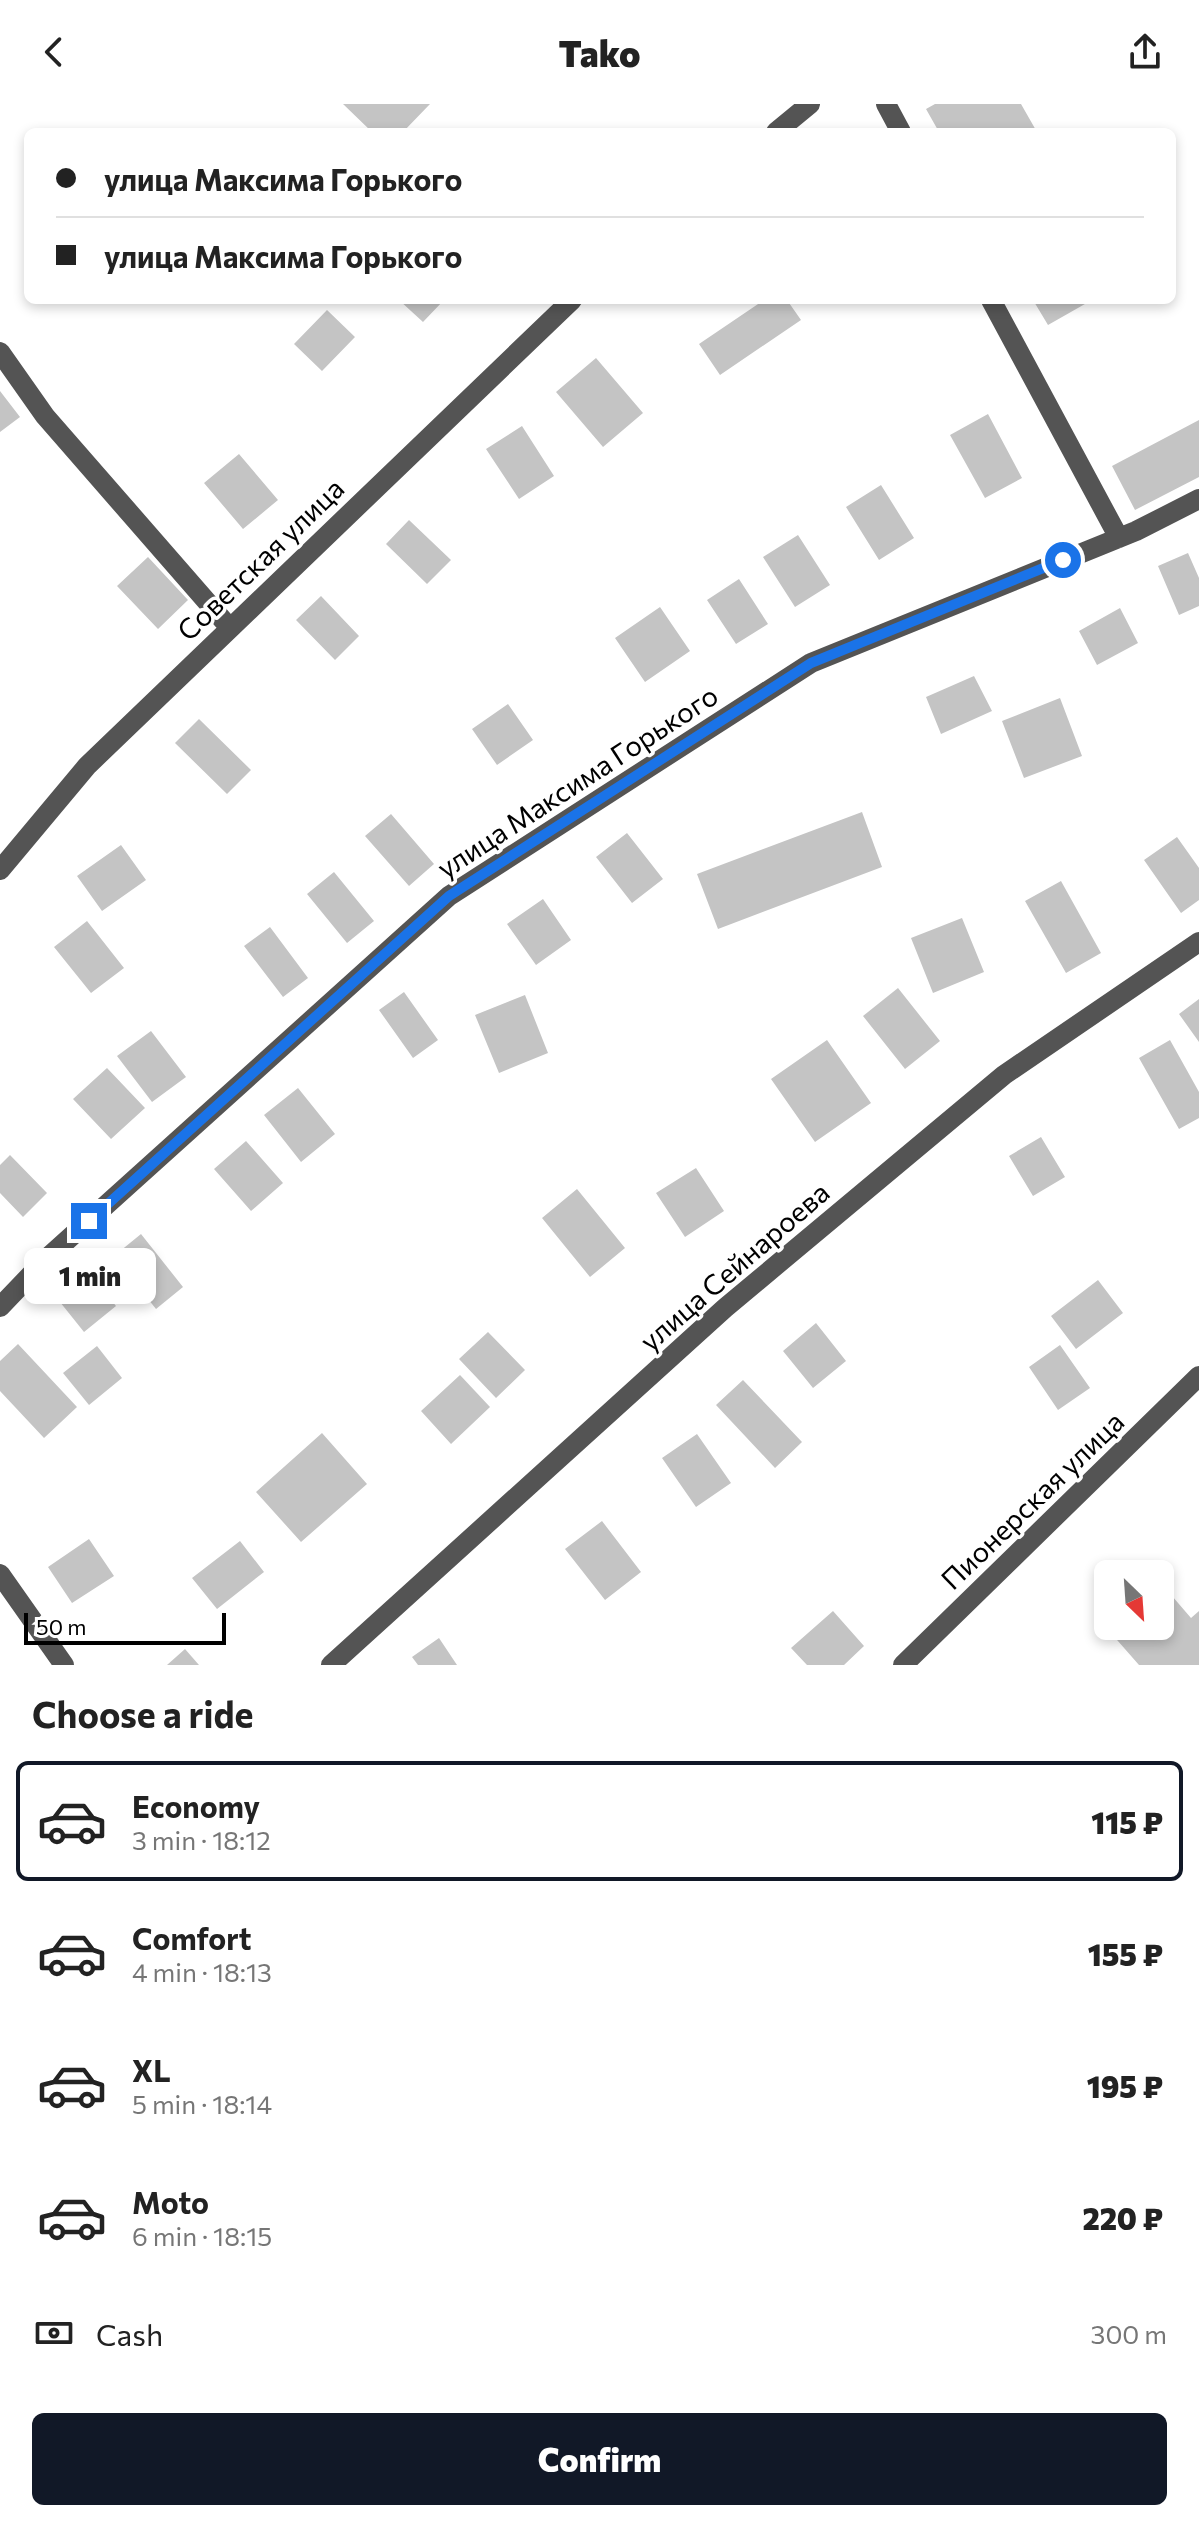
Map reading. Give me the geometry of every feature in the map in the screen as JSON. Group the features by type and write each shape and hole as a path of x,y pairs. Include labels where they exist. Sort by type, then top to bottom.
{"street":[{"path":"781,128 810,104"},
{"path":"886,104 899,128"},
{"name":"Советская улица","path":"0,870 87,766 568,304"},
{"path":"993,304 1119,538"},
{"path":"0,352 45,416 229,627"},
{"name":"улица Максима Горького","path":"0,1307 44,1261 449,896 811,663 1119,538 1199,499"},
{"name":"улица Сейнароева","path":"331,1665 725,1308 1004,1075 1199,942"},
{"name":"Пионерская улица","path":"903,1665 1199,1376"},
{"path":"0,1574 64,1665"}],"building":[{"path":"343,104 430,104 407,128 368,128"},
{"path":"935,104 1021,104 1035,128 937,128 926,109"},
{"path":"403,304 440,304 423,322"},
{"path":"758,304 790,304 801,320 720,375 699,344"},
{"path":"1035,304 1085,304 1048,325"},
{"path":"327,310 355,337 322,371 294,344"},
{"path":"596,358 643,413 603,447 556,392"},
{"path":"0,391 20,417 0,432"},
{"path":"988,414 1022,478 985,498 950,435"},
{"path":"1199,420 1199,477 1135,510 1112,466"},
{"path":"522,426 554,476 519,499 486,449"},
{"path":"239,454 278,500 243,529 204,483"},
{"path":"881,485 914,538 879,560 846,507"},
{"path":"409,520 451,560 427,584 386,544"},
{"path":"798,535 830,585 795,607 763,557"},
{"path":"1188,553 1199,578 1199,606 1179,615 1158,566"},
{"path":"148,557 188,600 158,629 117,586"},
{"path":"739,579 768,624 736,644 707,600"},
{"path":"321,596 359,636 335,660 296,620"},
{"path":"660,607 690,651 645,682 615,638"},
{"path":"1120,608 1138,643 1097,665 1079,631"},
{"path":"974,676 992,711 941,734 926,697"},
{"path":"1060,698 1082,756 1024,778 1002,721"},
{"path":"508,704 533,740 497,765 472,729"},
{"path":"199,719 251,770 227,794 175,743"},
{"path":"862,812 882,867 718,929 697,874"},
{"path":"391,814 434,864 409,886 365,836"},
{"path":"627,833 663,879 632,903 596,857"},
{"path":"1177,837 1199,868 1199,900 1181,913 1144,860"},
{"path":"121,845 146,880 102,911 77,876"},
{"path":"334,872 374,921 347,943 307,894"},
{"path":"1061,881 1101,953 1066,973 1025,901"},
{"path":"543,899 571,940 536,965 507,924"},
{"path":"962,918 984,972 933,993 911,938"},
{"path":"87,921 124,968 91,993 54,947"},
{"path":"270,927 308,978 283,997 244,946"},
{"path":"898,988 940,1041 905,1069 863,1016"},
{"path":"404,992 438,1040 413,1058 379,1010"},
{"path":"525,995 548,1053 499,1073 475,1015"},
{"path":"1199,999 1199,1042 1179,1014"},
{"path":"151,1031 186,1077 152,1102 117,1056"},
{"path":"827,1040 871,1103 815,1142 771,1079"},
{"path":"1170,1040 1199,1092 1199,1118 1179,1129 1139,1058"},
{"path":"107,1068 145,1108 111,1139 73,1099"},
{"path":"298,1088 335,1134 301,1162 264,1115"},
{"path":"1041,1137 1065,1177 1033,1196 1009,1156"},
{"path":"246,1141 283,1183 251,1211 214,1169"},
{"path":"10,1155 47,1193 23,1217 0,1193 0,1165"},
{"path":"696,1168 724,1211 685,1237 656,1193"},
{"path":"577,1189 625,1248 590,1277 542,1218"},
{"path":"141,1234 183,1287 156,1309 114,1256"},
{"path":"84,1267 116,1306 84,1332 52,1292"},
{"path":"1098,1280 1123,1313 1076,1349 1051,1316"},
{"path":"816,1323 846,1361 813,1388 783,1351"},
{"path":"488,1332 525,1370 496,1398 459,1359"},
{"path":"18,1344 77,1407 44,1438 0,1391 0,1361"},
{"path":"1060,1345 1090,1388 1058,1410 1029,1367"},
{"path":"97,1346 122,1378 89,1405 63,1373"},
{"path":"460,1375 490,1407 451,1444 421,1411"},
{"path":"743,1380 802,1442 775,1468 716,1405"},
{"path":"322,1433 367,1484 301,1542 256,1492"},
{"path":"697,1434 731,1483 696,1507 662,1458"},
{"path":"602,1521 641,1572 605,1600 565,1549"},
{"path":"89,1539 114,1576 72,1603 48,1567"},
{"path":"240,1541 264,1572 217,1609 192,1578"},
{"path":"1174,1598 1191,1618 1199,1611 1199,1665 1139,1665 1117,1640 1174,1640"},
{"path":"833,1611 864,1646 844,1665 807,1665 791,1648"},
{"path":"439,1638 457,1665 418,1665 412,1657"},
{"path":"185,1649 199,1665 167,1665"}],"route":[{"path":"89,1221 449,896 811,663 1063,560"}]}
